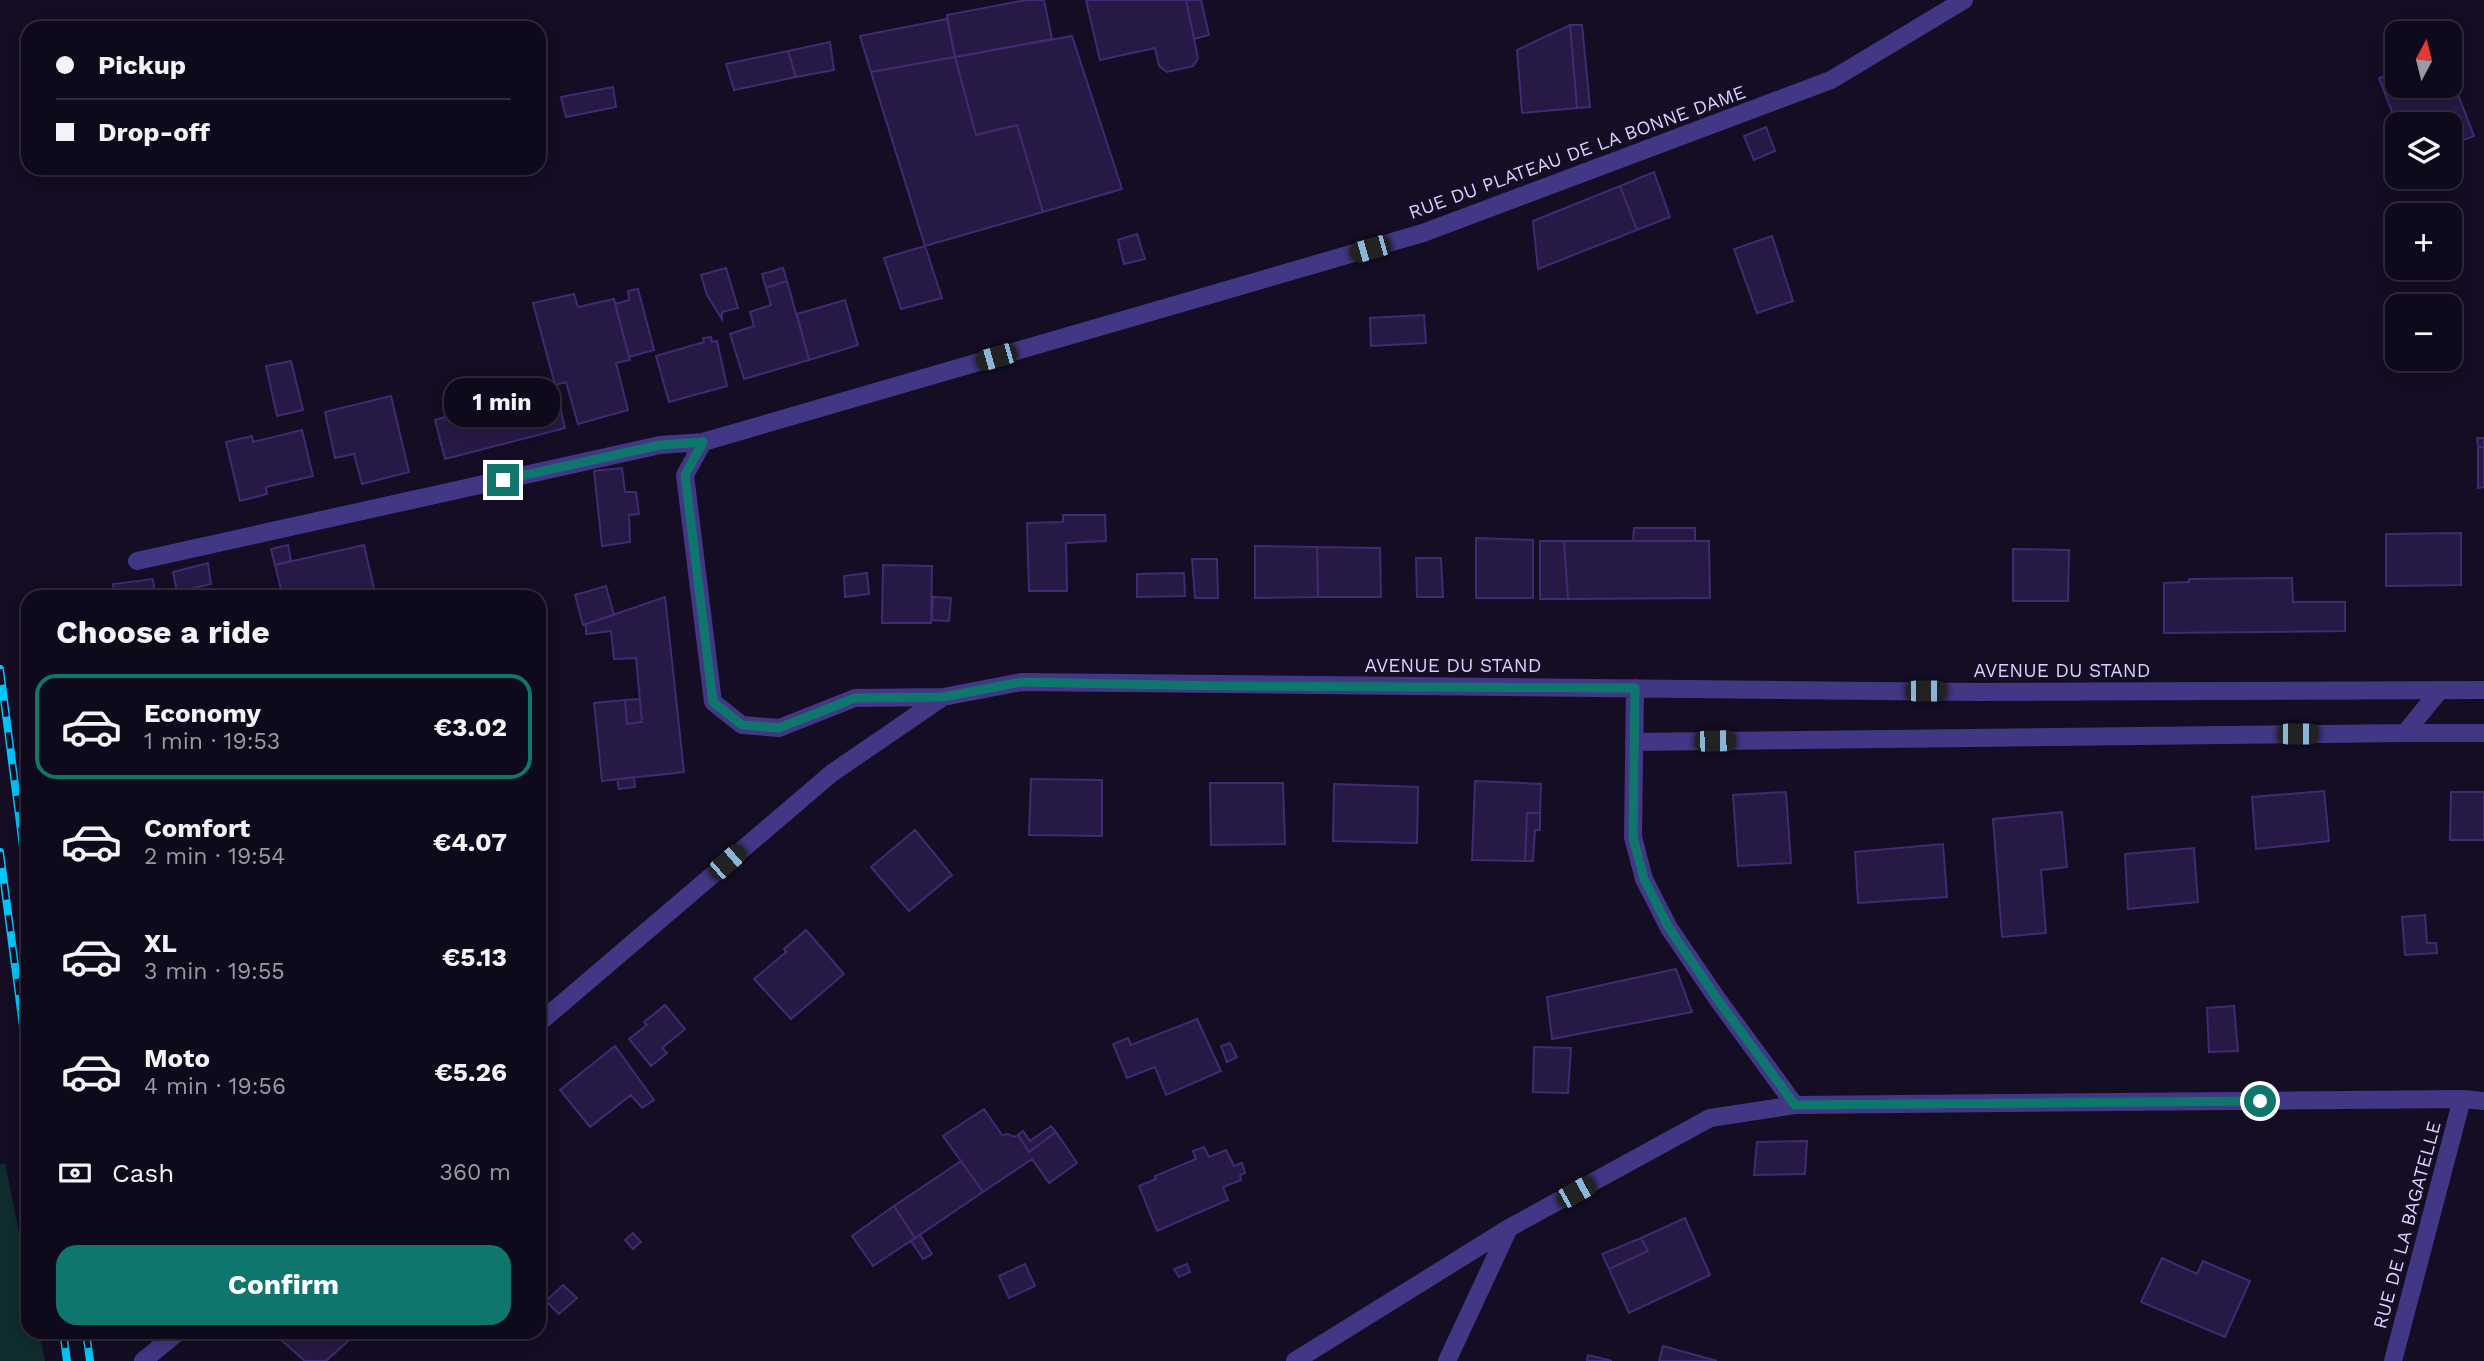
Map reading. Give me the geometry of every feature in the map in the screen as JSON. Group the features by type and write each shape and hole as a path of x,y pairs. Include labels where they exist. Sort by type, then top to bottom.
{"street":[{"name":"RUE DU PLATEAU DE LA BONNE DAME","path":"137,561 660,445 703,442 1423,233 1831,80 1964,0"},
{"path":"703,442 685,475 713,702 742,725 779,728 855,698 943,697"},
{"name":"AVENUE DU STAND","path":"546,1017 832,773 943,697 1021,682 1979,692 2484,690"},
{"path":"1635,688 1633,837 1644,879 1669,928 1795,1105"},
{"path":"2405,733 2440,690"},
{"path":"1634,742 2484,733"},
{"path":"1295,1361 1509,1228 1710,1118 1795,1105 2462,1099 2484,1101"},
{"name":"RUE DE LA BAGATELLE","path":"2393,1361 2462,1099"},
{"path":"1447,1361 1509,1228"},
{"path":"143,1361 170,1339"}],"green space":[{"path":"5,1163 21,1242 21,1339 40,1339 45,1361 0,1361 0,1165"}],"building":[{"path":"1026,0 1044,0 1052,39 955,57 947,15"},
{"path":"1086,0 1186,0 1198,58 1193,66 1167,72 1159,66 1155,48 1100,60"},
{"path":"1186,0 1201,0 1209,35 1194,39"},
{"path":"947,19 955,57 871,72 860,36"},
{"path":"1570,25 1582,25 1590,107 1577,108"},
{"path":"1570,25 1577,108 1522,113 1517,50"},
{"path":"1072,36 1122,189 1043,212 1017,125 976,135 955,57"},
{"path":"830,42 834,70 796,77 788,51"},
{"path":"788,51 796,77 734,90 726,64"},
{"path":"955,57 976,135 1017,125 1043,212 925,246 871,72"},
{"path":"2385,76 2385,93 2379,78"},
{"path":"613,87 616,107 566,117 561,97"},
{"path":"2387,98 2459,98 2474,136 2462,140 2462,112 2392,112"},
{"path":"1766,127 1775,151 1754,160 1744,136"},
{"path":"1654,172 1670,217 1637,230 1620,186"},
{"path":"1620,186 1637,230 1538,269 1533,221"},
{"path":"1137,234 1145,259 1124,264 1118,240"},
{"path":"1772,236 1793,301 1757,313 1734,249"},
{"path":"925,246 942,298 901,309 884,258"},
{"path":"726,268 738,308 722,312 722,319 707,295 701,275"},
{"path":"783,268 787,281 766,288 762,274"},
{"path":"787,281 809,360 744,379 730,334 754,326 750,312 771,305 766,288"},
{"path":"638,289 654,350 629,357 615,304 629,300 628,291"},
{"path":"574,294 578,307 614,299 630,360 616,363 628,410 578,424 566,382 555,385 533,303"},
{"path":"845,300 858,345 809,360 797,314"},
{"path":"1424,315 1426,343 1371,346 1370,318"},
{"path":"711,337 712,342 717,341 727,386 669,402 656,356 704,342 703,338"},
{"path":"291,361 303,410 277,416 266,366"},
{"path":"555,385 565,428 445,459 435,420"},
{"path":"391,396 409,472 362,484 354,454 335,458 325,412"},
{"path":"302,430 313,476 266,487 267,494 240,501 226,442 252,436 253,442"},
{"path":"2477,438 2484,438 2484,447 2478,447"},
{"path":"2478,447 2484,447 2484,487 2478,488"},
{"path":"622,468 625,492 636,492 639,514 629,515 630,542 602,546 594,471"},
{"path":"1063,515 1105,515 1106,541 1066,543 1067,591 1029,591 1027,523 1063,522"},
{"path":"1634,528 1695,528 1695,541 1633,541"},
{"path":"2461,533 2461,585 2386,586 2386,534"},
{"path":"1476,538 1533,540 1533,598 1476,598"},
{"path":"1540,541 1564,541 1568,599 1540,599"},
{"path":"1564,541 1709,541 1710,598 1568,599"},
{"path":"288,545 291,561 275,565 271,549"},
{"path":"364,545 374,590 281,590 275,565"},
{"path":"1255,546 1317,547 1318,597 1255,598"},
{"path":"1317,547 1380,548 1381,597 1318,597"},
{"path":"2013,549 2069,550 2068,601 2013,601"},
{"path":"1416,558 1441,558 1443,597 1417,597"},
{"path":"1192,559 1217,559 1218,598 1195,598"},
{"path":"208,563 211,584 177,590 173,572"},
{"path":"883,565 932,566 931,623 882,623"},
{"path":"867,573 869,594 845,597 844,576"},
{"path":"1184,573 1185,596 1137,597 1137,574"},
{"path":"2292,578 2293,602 2345,602 2345,631 2164,633 2164,583 2189,582 2189,579"},
{"path":"153,579 154,590 113,590 113,584"},
{"path":"606,586 614,615 583,625 575,595"},
{"path":"665,597 684,772 602,781 594,703 625,700 627,724 642,722 636,658 614,659 611,631 586,634 586,624"},
{"path":"933,597 951,598 949,621 932,620"},
{"path":"640,699 642,722 627,724 625,700"},
{"path":"634,777 635,787 619,789 617,779"},
{"path":"1031,779 1102,780 1102,836 1029,835"},
{"path":"1475,781 1541,784 1540,813 1527,813 1525,861 1472,860"},
{"path":"1210,783 1283,783 1285,844 1211,845"},
{"path":"1334,784 1418,787 1417,843 1333,841"},
{"path":"2324,791 2329,841 2256,849 2252,797"},
{"path":"1786,792 1791,863 1738,866 1733,795"},
{"path":"2451,792 2484,792 2484,840 2450,840"},
{"path":"2062,812 2067,867 2041,870 2046,933 2002,937 1993,819"},
{"path":"1527,813 1540,813 1540,830 1535,830 1533,861 1525,861"},
{"path":"915,830 952,875 909,911 871,867"},
{"path":"1943,844 1947,897 1858,903 1855,852"},
{"path":"2194,848 2198,902 2128,909 2125,854"},
{"path":"2425,915 2427,943 2436,943 2437,953 2405,955 2402,917"},
{"path":"806,930 844,974 791,1019 754,979 786,952 784,949"},
{"path":"1676,969 1692,1012 1552,1039 1547,997"},
{"path":"665,1005 685,1029 662,1048 667,1053 651,1066 629,1039 647,1025 644,1022"},
{"path":"2234,1006 2238,1051 2209,1052 2207,1008"},
{"path":"1197,1019 1221,1071 1166,1095 1155,1067 1127,1078 1113,1044 1128,1038 1131,1045"},
{"path":"1230,1043 1237,1057 1227,1062 1221,1046"},
{"path":"615,1046 654,1100 642,1108 631,1095 590,1127 560,1090"},
{"path":"1534,1047 1571,1048 1568,1093 1533,1092"},
{"path":"984,1109 1002,1135 1018,1135 1029,1152 1056,1132 1077,1163 1049,1183 1032,1159 983,1192 943,1136"},
{"path":"1051,1126 1056,1132 1029,1152 1018,1135 1023,1131 1030,1141"},
{"path":"1807,1141 1805,1174 1754,1175 1757,1142"},
{"path":"1204,1147 1209,1157 1226,1150 1234,1166 1242,1163 1245,1173 1240,1175 1241,1180 1223,1187 1228,1200 1157,1231 1139,1186 1156,1179 1155,1176 1196,1159 1193,1151"},
{"path":"961,1161 983,1192 915,1238 894,1206"},
{"path":"894,1206 915,1238 873,1266 852,1236"},
{"path":"1685,1218 1710,1275 1629,1313 1609,1269 1648,1251 1641,1238"},
{"path":"633,1233 641,1242 633,1249 625,1240"},
{"path":"920,1235 932,1254 923,1259 911,1241"},
{"path":"1641,1238 1648,1251 1609,1269 1602,1254"},
{"path":"2162,1258 2197,1274 2203,1261 2250,1281 2225,1337 2141,1302"},
{"path":"1025,1264 1035,1286 1009,1298 999,1276"},
{"path":"1187,1264 1190,1272 1179,1277 1174,1269"},
{"path":"563,1285 577,1298 559,1314 546,1301"},
{"path":"280,1339 350,1339 326,1361 305,1361"},
{"path":"1663,1346 1717,1361 1659,1361"},
{"path":"1588,1355 1612,1361 1587,1361"}],"railway":[{"path":"0,669 21,831"},
{"path":"0,852 21,1011"},
{"path":"64,1339 67,1361"},
{"path":"87,1339 90,1361"}],"route":[{"path":"503,480 660,445 703,442 685,475 713,702 742,725 779,728 855,698 943,697 1021,682 1635,688 1633,837 1644,879 1669,928 1795,1105 2260,1101"}]}
